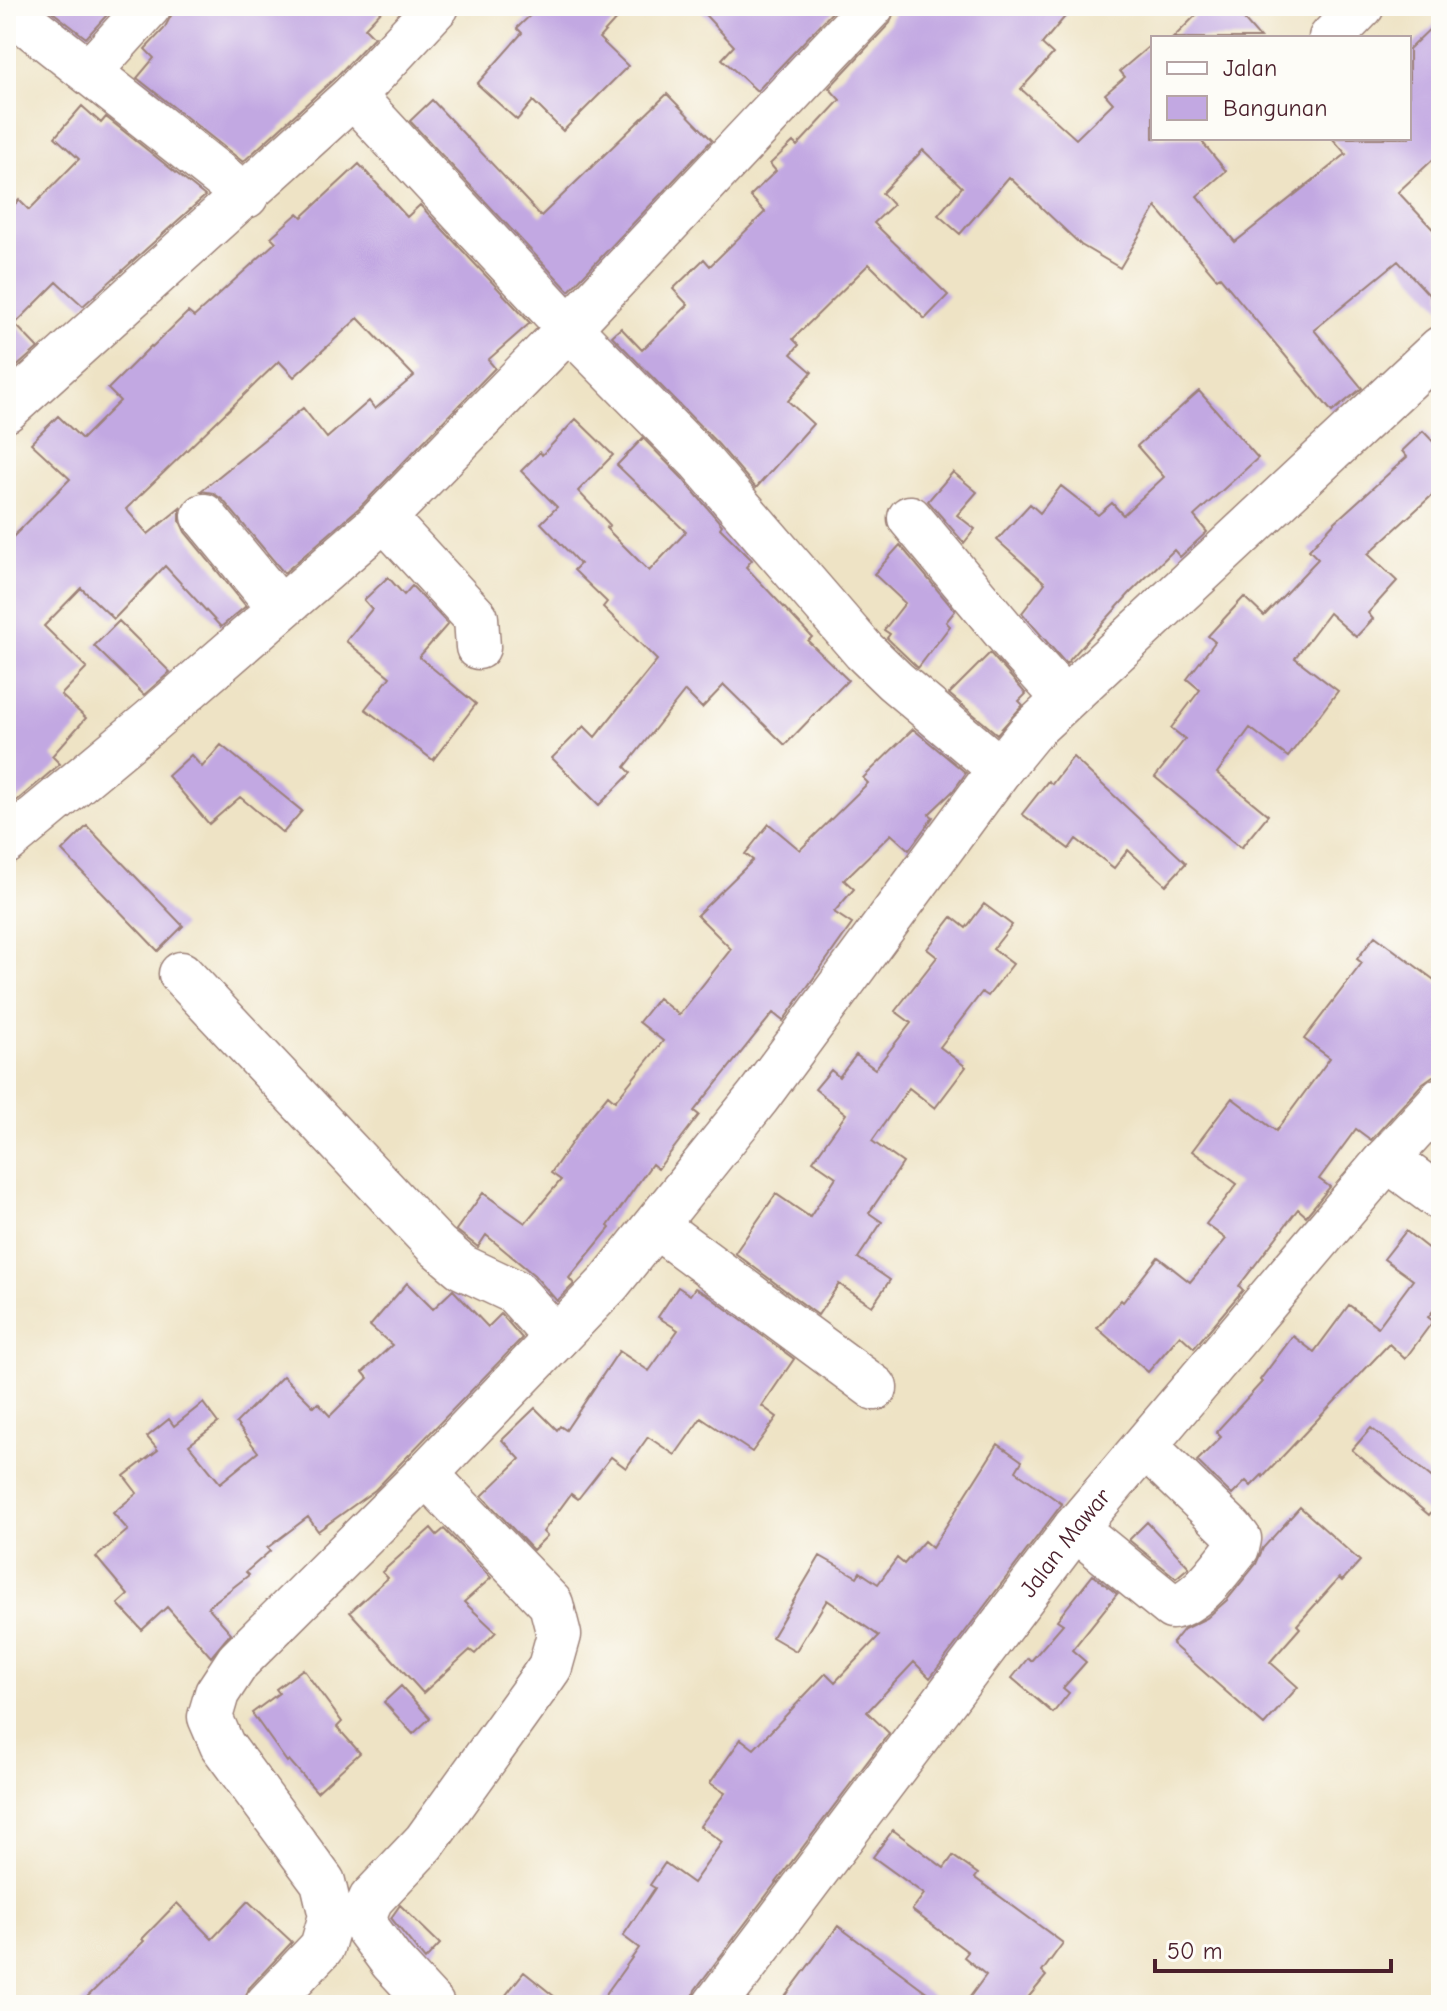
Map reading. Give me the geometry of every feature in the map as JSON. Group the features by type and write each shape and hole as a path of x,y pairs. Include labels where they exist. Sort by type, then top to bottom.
{"street":[{"path":"90,71 149,6"},
{"path":"6,842 149,723 384,518 569,328 872,6"},
{"path":"1333,36 1362,6"},
{"path":"6,7 246,196"},
{"path":"6,410 353,96 425,10"},
{"path":"353,96 569,328 700,461 864,651 1000,769"},
{"path":"267,2005 322,1947 331,1916 323,1882 222,1745 210,1717 217,1693 238,1661 426,1474 609,1283 758,1097 1031,731 1441,348"},
{"path":"204,516 280,608"},
{"path":"384,518 476,618 478,647"},
{"path":"910,518 1064,698"},
{"path":"181,974 437,1246 462,1267 515,1292 556,1338"},
{"name":"Jalan Mawar","path":"715,2005 1075,1528 1387,1159 1441,1100"},
{"path":"1387,1159 1441,1199"},
{"path":"656,1226 875,1388"},
{"path":"1075,1528 1172,1607 1192,1597 1237,1548 1239,1539 1231,1529 1145,1446"},
{"path":"426,1474 551,1604 559,1635 550,1667 534,1690 425,1842 371,1899 365,1913 367,1928 392,1962 432,2005"}],"building":[{"path":"45,6 115,6 86,38"},
{"path":"173,6 386,6 365,28 374,37 335,78 243,162 137,78 154,58 145,49 164,29"},
{"path":"540,6 628,6 599,38 628,66 563,131 533,101 517,120 477,84 522,33 517,28"},
{"path":"697,6 838,6 757,91 722,59 734,46"},
{"path":"896,6 1074,6 1042,44 1053,54 1021,89 1076,139 1113,103 1105,94 1125,77 1120,71 1151,45 1151,140 1201,140 1226,171 1197,196 1235,242 1346,154 1334,140 1411,140 1411,47 1441,18 1441,152 1398,192 1441,238 1441,308 1398,261 1314,330 1362,388 1332,412 1220,277 1217,279 1156,207 1120,268 1081,245 1009,177 960,234 938,215 962,187 923,150 882,193 893,205 874,223 948,295 925,319 869,264 793,339 799,345 791,354 812,372 788,401 813,424 756,488 718,444 612,336 621,328 642,350 688,305 673,289 704,259 710,266 765,212 750,196 776,171 770,164 793,142 797,146 840,100 829,88 890,23"},
{"path":"1205,6 1232,6 1258,36 1175,36"},
{"path":"667,94 712,140 569,291 410,121 432,100 541,216"},
{"path":"82,106 101,123 106,117 205,196 83,306 57,282 15,324 38,348 6,376 6,214 19,200 29,210 79,159 55,137"},
{"path":"359,164 407,217 420,205 530,323 488,360 495,368 359,508 284,573 223,500 213,493 201,491 303,408 327,438 369,401 375,409 414,376 358,318 294,377 279,361 126,509 148,534 180,508 180,521 185,532 246,606 221,627 165,566 114,619 81,588 44,626 87,668 61,695 86,718 52,756 60,764 14,803 6,795 6,544 70,479 31,443 58,416 82,439 120,401 108,389 151,346 188,312 194,317 276,242 271,237 298,213 302,217"},
{"path":"1199,391 1258,458 1194,516 1207,532 1180,557 1174,550 1066,664 1022,613 1045,583 997,540 1030,504 1040,513 1061,486 1098,515 1112,503 1123,515 1164,477 1137,446"},
{"path":"576,419 613,455 578,491 610,525 606,528 649,571 686,532 617,465 643,438 682,478 722,525 720,528 752,560 746,567 812,637 808,641 848,680 785,745 724,685 702,708 685,691 625,767 631,773 599,805 552,758 584,726 595,737 657,660 603,607 607,602 574,570 580,564 541,523 557,507 521,471 540,452 542,455"},
{"path":"1423,431 1441,450 1441,487 1368,554 1397,581 1368,613 1373,619 1356,637 1329,613 1295,658 1338,691 1288,757 1250,728 1217,773 1268,815 1241,848 1155,777 1185,739 1171,728 1200,690 1187,679 1215,642 1208,636 1244,597 1264,616 1318,559 1309,550 1335,522 1407,457 1402,451"},
{"path":"953,472 977,492 957,515 975,529 964,543 928,501"},
{"path":"900,545 955,611 946,622 950,626 918,668 887,638 890,634 884,630 905,603 874,574"},
{"path":"388,577 404,595 412,586 448,624 419,657 476,704 433,760 365,709 390,677 346,641 372,609 364,600"},
{"path":"119,621 170,672 144,695 94,646"},
{"path":"990,653 1026,694 1019,701 1023,705 997,734 949,694"},
{"path":"913,729 966,773 953,791 929,814 933,817 909,850 891,834 844,880 854,889 834,912 852,924 783,1021 773,1013 694,1111 699,1115 658,1169 652,1164 608,1226 610,1228 569,1278 574,1284 557,1301 534,1275 486,1235 478,1247 456,1230 483,1193 525,1223 561,1180 551,1173 585,1123 608,1095 615,1101 663,1041 639,1022 658,998 679,1015 731,949 697,915 753,860 745,854 769,824 800,850 868,783 863,778"},
{"path":"221,745 302,811 283,833 240,797 209,824 168,776 191,755 202,767"},
{"path":"1073,757 1186,863 1166,885 1128,850 1114,868 1076,839 1069,849 1022,814 1048,781 1052,784"},
{"path":"87,826 183,926 158,951 62,851"},
{"path":"984,904 1012,925 993,949 1013,964 988,996 982,992 940,1047 966,1067 935,1108 909,1088 872,1141 903,1163 869,1213 882,1222 858,1258 890,1280 872,1306 839,1284 818,1315 735,1253 776,1194 810,1217 836,1177 813,1161 846,1114 815,1089 831,1070 839,1077 856,1055 875,1069 911,1023 895,1011 937,957 927,949 952,917 966,928"},
{"path":"1375,936 1441,985 1441,1076 1433,1076 1423,1083 1371,1140 1356,1129 1319,1179 1330,1187 1306,1216 1298,1209 1239,1286 1243,1290 1194,1348 1180,1335 1148,1372 1097,1328 1121,1300 1123,1302 1158,1257 1190,1282 1226,1239 1206,1224 1237,1184 1192,1151 1232,1098 1276,1131 1330,1058 1304,1039 1362,963 1357,959"},
{"path":"1406,1231 1434,1253 1441,1243 1441,1301 1428,1317 1433,1321 1405,1359 1389,1344 1263,1477 1251,1486 1246,1481 1232,1495 1197,1461 1221,1437 1216,1432 1262,1382 1260,1380 1293,1336 1314,1352 1349,1305 1378,1327 1413,1280 1384,1259"},
{"path":"407,1283 433,1309 453,1290 488,1327 501,1314 522,1338 375,1490 318,1531 308,1517 267,1548 270,1551 246,1572 249,1575 208,1607 231,1633 211,1657 167,1607 142,1630 118,1604 128,1595 96,1557 128,1530 113,1513 137,1493 124,1476 158,1450 147,1437 169,1419 174,1426 203,1403 218,1423 189,1445 220,1483 258,1452 236,1423 283,1376 314,1407 318,1403 330,1416 368,1378 363,1372 392,1345 370,1326"},
{"path":"678,1287 690,1295 695,1288 706,1294 794,1359 762,1406 777,1417 752,1452 701,1418 675,1455 648,1437 626,1468 611,1457 578,1499 571,1494 543,1532 547,1536 533,1550 482,1496 520,1459 502,1440 535,1408 557,1430 560,1426 566,1430 619,1351 649,1371 678,1330 658,1317"},
{"path":"1371,1428 1441,1485 1441,1500 1429,1515 1352,1450"},
{"path":"998,1444 1022,1461 1016,1471 1062,1504 930,1678 914,1662 867,1712 889,1733 695,1990 691,2005 598,2005 639,1948 623,1936 655,1888 650,1885 665,1863 693,1883 722,1842 700,1826 725,1793 710,1783 741,1739 754,1749 826,1673 835,1682 879,1636 827,1600 796,1651 772,1637 820,1556 857,1577 860,1572 878,1584 897,1558 904,1564 924,1541 932,1548"},
{"path":"1300,1507 1360,1561 1342,1581 1339,1578 1297,1625 1300,1628 1270,1662 1298,1687 1264,1725 1172,1644 1184,1629 1207,1618 1227,1600 1256,1564 1263,1548"},
{"path":"1147,1522 1189,1567 1176,1578 1129,1540"},
{"path":"431,1528 437,1535 444,1529 491,1578 464,1602 496,1632 475,1654 470,1650 423,1693 350,1612 388,1578 382,1572"},
{"path":"1093,1575 1117,1594 1072,1650 1086,1662 1063,1688 1069,1693 1053,1713 1012,1678 1063,1624 1057,1620"},
{"path":"303,1669 342,1722 337,1727 360,1753 317,1792 289,1760 287,1762 252,1713 279,1693 276,1689"},
{"path":"401,1686 430,1718 413,1734 384,1702"},
{"path":"893,1830 944,1868 953,1856 978,1874 975,1878 1063,1943 1042,1972 1046,1976 1022,2005 964,2005 986,1975 964,1957 968,1952 912,1910 924,1894 873,1857"},
{"path":"248,1901 292,1942 249,1988 243,2005 79,2005 144,1941 142,1939 177,1903 212,1939"},
{"path":"400,1905 440,1944 425,1960 391,1918"},
{"path":"838,1926 944,2005 779,2005"},
{"path":"524,1972 565,2005 498,2005"}]}
